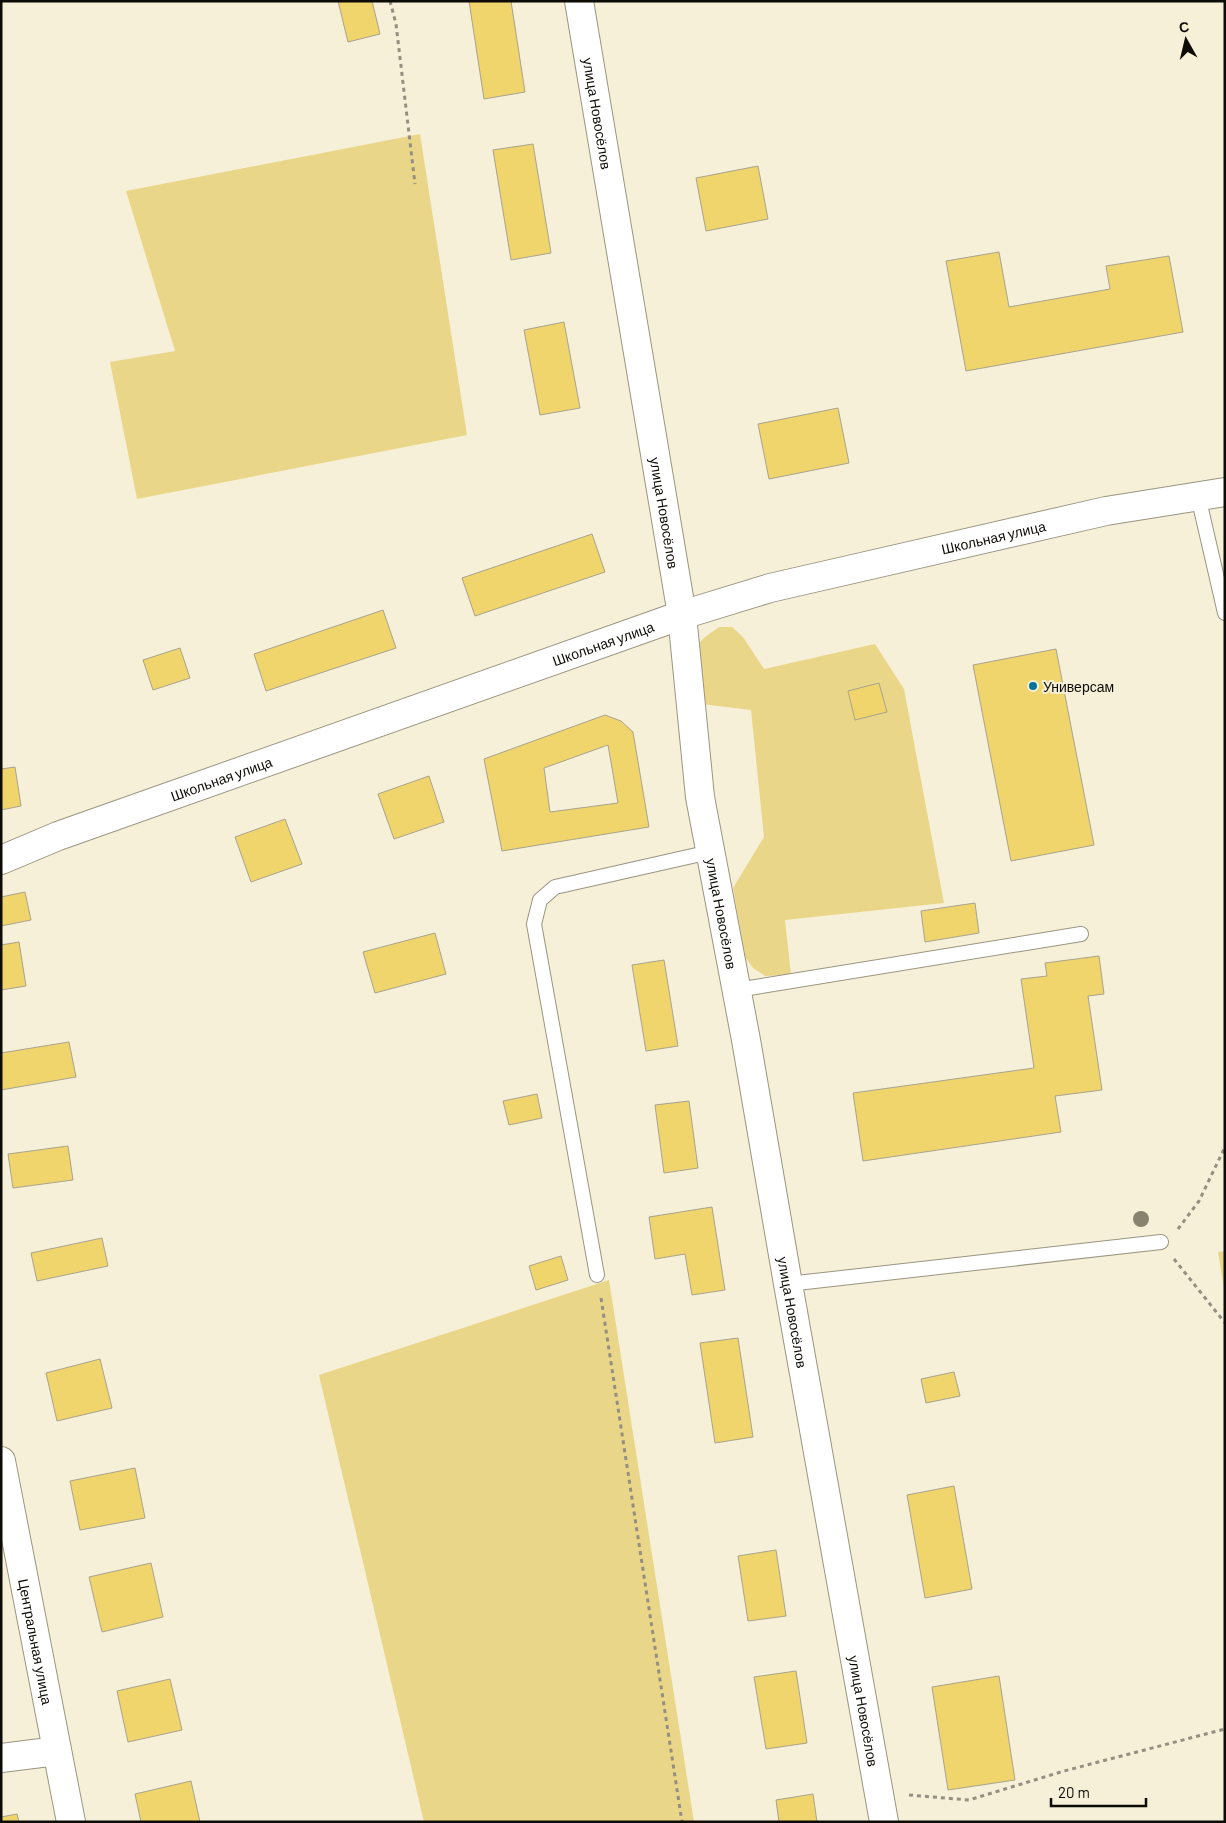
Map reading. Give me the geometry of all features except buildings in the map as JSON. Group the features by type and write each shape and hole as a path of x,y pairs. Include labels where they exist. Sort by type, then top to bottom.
{"street":[{"name":"улица Новосёлов","path":"579,1 682,615 700,797 737,990 884,1822"},
{"name":"Школьная улица","path":"1,860 58,836 682,615 789,583 1106,510 1225,492"},
{"name":"Центральная улица","path":"1,1462 71,1822"},
{"path":"1,1758 58,1751"}],"lane":[{"path":"1198,496 1225,613"},
{"path":"597,1275 534,924 540,900 555,887 710,852"},
{"path":"737,990 1081,934"},
{"path":"788,1284 1161,1242"}],"path":[{"path":"390,1 396,24 415,184"},
{"path":"1225,1147 1199,1202 1176,1232 1161,1242 1225,1323"},
{"path":"597,1275 682,1822"},
{"path":"878,1792 968,1800 1225,1729"}],"shaded area":[{"path":"420,134 467,435 137,499 110,362 175,351 126,191"},
{"path":"719,627 732,627 743,637 764,669 875,644 904,689 944,903 785,920 791,975 765,976 753,968 745,957 733,888 764,837 751,710 702,704 697,645"},
{"path":"1225,1251 1225,1294 1218,1252"},
{"path":"609,1280 694,1822 424,1822 319,1375"}],"place":[{"name":"Универсам","path":"1033,686"}]}
